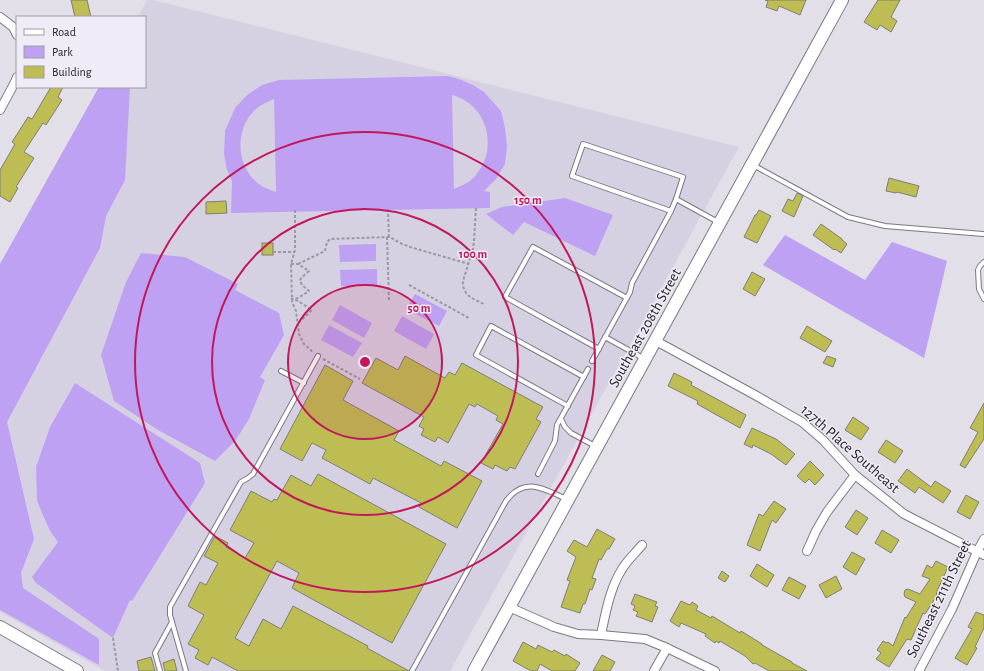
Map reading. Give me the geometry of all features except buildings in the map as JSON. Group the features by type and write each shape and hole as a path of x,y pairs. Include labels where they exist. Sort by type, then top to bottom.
{"main road":[{"name":"Southeast 208th Street","path":"474,671 842,0"},
{"path":"0,626 77,671"}],"street":[{"path":"0,16 13,27 16,33"},
{"path":"0,110 16,80"},
{"name":"127th Place Southeast","path":"656,341 749,391 802,422 823,440 855,475 904,514 981,553"},
{"path":"807,551 827,512 855,475"},
{"name":"Southeast 211th Street","path":"919,671 981,553 984,539"},
{"path":"601,635 606,608 616,581 627,562 642,545"},
{"path":"509,607 560,629 578,634 645,639 715,671"},
{"path":"654,671 667,648"}],"lane":[{"path":"592,361 630,292 632,283 671,211 683,177 583,144 572,176 671,211"},
{"path":"752,164 848,217 885,226 983,234"},
{"path":"676,199 720,223"},
{"path":"599,349 505,297 533,247 626,298"},
{"path":"984,262 978,270 979,289 984,299"},
{"path":"568,406 476,355 491,326 584,377"},
{"path":"605,337 646,359"},
{"path":"186,671 170,616 170,607 241,482 253,474 318,356"},
{"path":"538,474 555,441 556,428 588,369"},
{"path":"281,370 304,383"},
{"path":"561,419 565,427 571,432 597,448"},
{"path":"412,671 510,495 517,490 534,486 568,500"},
{"path":"160,671 155,652 172,621"}],"path":[{"path":"476,208 474,241 469,264 463,281 466,294 484,304"},
{"path":"295,210 294,252 291,264 292,302 296,311 299,334 304,344 318,356 360,379"},
{"path":"388,210 389,301"},
{"path":"291,264 298,264 325,251 330,239 388,237 410,246 469,264"},
{"path":"273,252 294,252"},
{"path":"292,299 298,298 309,291 302,285 300,280 309,271 298,264"},
{"path":"409,285 469,318"},
{"path":"292,299 312,310 298,322"},
{"path":"113,638 118,671"}],"shaded area":[{"path":"147,0 153,0 739,147 450,671 105,671 0,612 0,264 98,88 146,88 146,16 139,16"}],"green space":[{"path":"448,76 473,85 484,92 501,111 505,128 507,146 505,164 496,179 484,191 490,192 490,208 231,213 232,181 227,170 224,154 225,131 235,108 247,95 262,85 279,80","holes":["452,95 465,100 475,109 482,119 487,132 488,144 486,157 480,169 471,180 454,189","274,99 276,192 261,185 251,177 242,158 240,148 241,138 248,118 257,108"]},
{"path":"98,88 130,88 125,180 106,216 100,248 7,422 34,539 21,573 23,588 99,639 99,665 0,610 0,264"},
{"path":"565,198 613,215 595,256 524,222 513,235 486,214 502,207"},
{"path":"785,235 865,280 892,242 947,261 924,358 763,265"},
{"path":"376,244 376,261 340,262 339,245"},
{"path":"141,253 185,257 238,284 235,290 279,313 284,335 260,377 265,380 249,419 235,441 215,461 158,430 114,401 101,355 126,282"},
{"path":"377,269 377,286 341,286 340,270"},
{"path":"415,294 447,311 439,326 406,309"},
{"path":"340,305 372,323 364,338 332,320"},
{"path":"402,316 434,334 426,349 394,331"},
{"path":"329,325 362,343 353,357 321,340"},
{"path":"75,383 200,463 205,483 132,601 130,600 113,638 36,583 32,577 58,542 50,531 37,501 36,467 50,427"}]}
